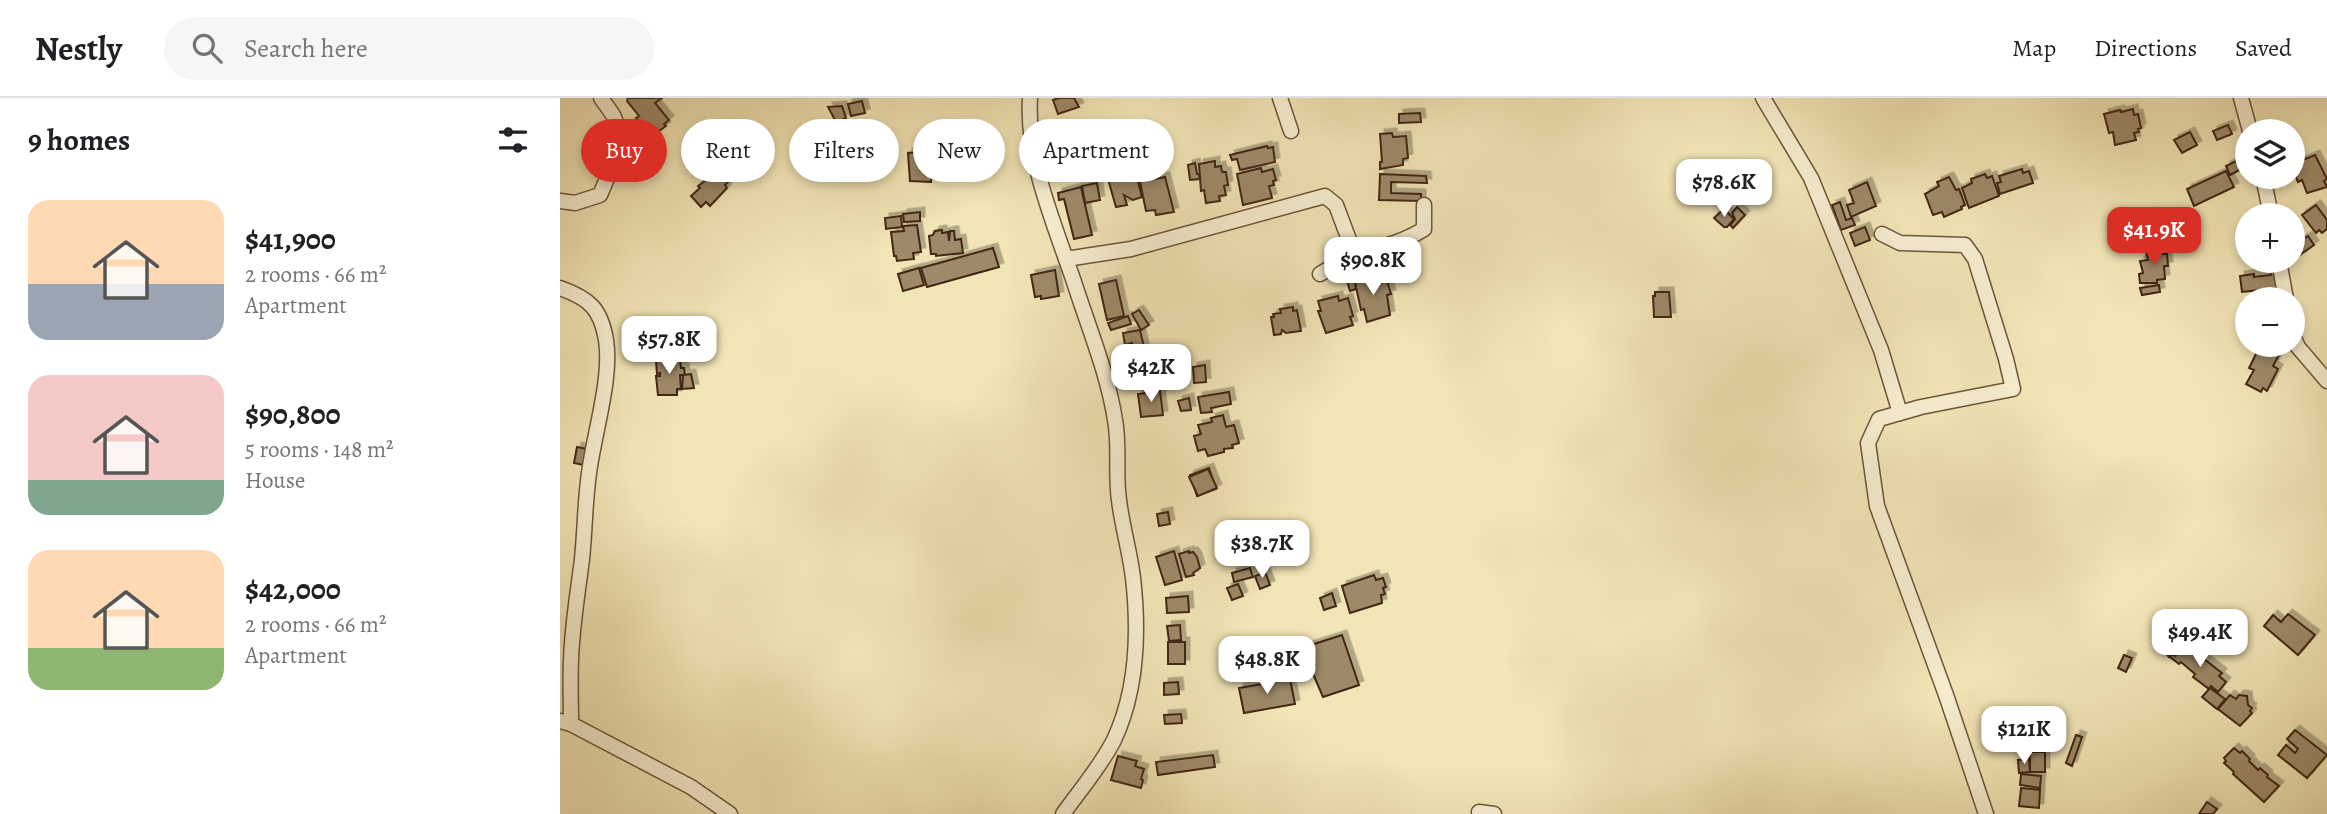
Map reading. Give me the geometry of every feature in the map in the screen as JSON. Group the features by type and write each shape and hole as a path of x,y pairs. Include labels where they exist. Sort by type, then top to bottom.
{"street":[{"path":"560,201 575,203 600,195 611,168 617,135 615,119 601,98"},
{"path":"1030,98 1031,135 1038,170 1115,420 1119,499 1137,614 1128,700 1114,740 1063,814"},
{"path":"1280,98 1291,131"},
{"path":"1763,98 1811,178 1881,350 1900,413"},
{"path":"2241,98 2247,119"},
{"path":"1066,259 1131,249 1325,196 1336,205 1351,245 1359,252 1373,250 1410,238 1424,229 1424,205"},
{"path":"1882,234 1900,243 1965,245 1975,259 2013,388 1921,407 1879,419 1868,443 1877,506 1986,814"},
{"path":"1320,274 1345,259 1351,245"},
{"path":"560,288 578,294 590,302 606,340 607,364 589,474 566,723 691,787 730,814"},
{"path":"2305,355 2327,381"},
{"path":"1479,812 1494,814"}],"building":[{"path":"628,98 662,98 655,103 669,120 637,119 639,116 627,101"},
{"path":"1074,98 1079,107 1058,114 1053,100"},
{"path":"862,101 865,113 851,116 848,104"},
{"path":"842,106 846,118 834,119 828,107"},
{"path":"2133,109 2134,115 2138,114 2141,128 2134,133 2136,140 2115,145 2113,132 2109,133 2104,114"},
{"path":"1420,113 1421,122 1399,123 1399,114"},
{"path":"2228,125 2232,134 2217,140 2213,131"},
{"path":"2190,132 2197,145 2182,153 2174,140"},
{"path":"1392,133 1393,137 1406,136 1408,158 1403,159 1403,165 1380,169 1380,134"},
{"path":"1273,147 1275,162 1240,170 1237,159 1232,160 1230,155"},
{"path":"913,152 913,181 910,181 908,153"},
{"path":"2315,155 2327,179 2324,181 2327,187 2307,193 2305,159"},
{"path":"1215,161 1215,167 1221,166 1222,172 1226,172 1226,195 1219,196 1220,201 1206,203 1204,190 1201,191 1199,164"},
{"path":"2235,162 2235,172 2230,175 2226,166"},
{"path":"1195,163 1200,179 1190,180 1188,165"},
{"path":"1261,168 1262,172 1273,169 1276,180 1273,181 1274,185 1269,186 1272,198 1243,205 1237,174"},
{"path":"2022,169 2023,173 2029,171 2033,183 2000,194 1997,183 2001,182 1999,176"},
{"path":"2226,171 2234,187 2194,206 2187,189"},
{"path":"1380,174 1426,176 1427,183 1391,182 1391,193 1421,194 1421,201 1379,200"},
{"path":"1985,174 1987,178 1992,176 1999,196 1969,208 1962,188 1972,183 1971,179"},
{"path":"1949,177 1956,190 1959,189 1965,205 1944,217 1942,212 1933,215 1925,194 1939,186 1937,182"},
{"path":"703,182 728,182 725,185 727,188 710,206 706,202 701,207 691,196 700,188 698,186"},
{"path":"1109,182 1138,182 1142,197 1133,200 1124,195 1127,205 1116,207"},
{"path":"1140,182 1166,182 1174,212 1156,215 1155,210 1146,211"},
{"path":"1867,182 1876,206 1851,217 1847,205 1854,203 1849,190"},
{"path":"1097,183 1100,200 1085,203 1082,186"},
{"path":"1081,187 1092,235 1074,239 1064,199 1059,200 1058,193"},
{"path":"1840,202 1846,220 1852,218 1855,225 1841,230 1832,205"},
{"path":"2316,205 2327,220 2327,229 2316,233 2305,219 2305,213"},
{"path":"1737,207 1745,215 1733,228 1730,225 1735,219 1732,213"},
{"path":"1724,209 1734,219 1727,227 1714,218"},
{"path":"920,212 920,221 904,222 903,214"},
{"path":"901,216 902,227 886,229 885,218"},
{"path":"917,225 921,252 913,253 914,259 897,261 891,232 904,231 903,226"},
{"path":"1865,227 1870,240 1855,246 1850,233"},
{"path":"942,230 942,233 948,232 949,241 950,231 954,231 955,240 961,239 963,253 936,256 931,254 929,236"},
{"path":"2308,236 2314,245 2305,251 2305,238"},
{"path":"993,248 999,267 927,287 921,268"},
{"path":"2146,251 2161,251 2162,254 2167,254 2165,279 2157,280 2157,283 2140,283 2139,274 2143,273 2140,261 2148,260"},
{"path":"1353,266 1356,289 1350,291 1345,274 1349,267"},
{"path":"919,268 924,285 903,291 898,274"},
{"path":"1055,270 1059,296 1041,299 1041,296 1035,297 1031,275"},
{"path":"2277,273 2279,287 2241,287 2240,276"},
{"path":"1366,274 1367,278 1375,276 1377,284 1387,281 1391,294 1387,295 1390,315 1367,322 1364,309 1361,310 1354,278"},
{"path":"1116,280 1124,316 1107,320 1099,284"},
{"path":"2159,285 2160,292 2142,295 2140,288"},
{"path":"1655,292 1669,292 1671,317 1654,317"},
{"path":"1338,296 1339,301 1348,298 1353,325 1326,333 1318,311 1321,311 1318,301"},
{"path":"1293,307 1293,311 1297,310 1301,331 1286,333 1282,330 1281,334 1274,335 1271,317 1274,317 1273,314 1281,313 1280,309"},
{"path":"1139,310 1149,325 1141,330 1132,314"},
{"path":"1128,316 1131,324 1111,330 1108,323"},
{"path":"1140,330 1145,351 1135,354 1132,343 1125,345 1123,333"},
{"path":"2254,357 2278,357 2273,366 2278,369 2267,391 2263,388 2261,392 2246,384 2254,370 2249,368"},
{"path":"667,358 680,359 681,368 684,368 685,375 680,375 681,389 677,389 677,395 658,395 656,376 660,376 660,373 657,374 656,361 667,361"},
{"path":"1205,365 1206,382 1194,383 1193,367"},
{"path":"691,374 694,388 682,389 683,375"},
{"path":"1160,391 1163,415 1141,417 1138,394"},
{"path":"1229,392 1231,404 1211,408 1212,412 1201,413 1198,397"},
{"path":"1189,398 1191,410 1181,411 1178,401"},
{"path":"1223,415 1226,427 1234,425 1239,443 1232,445 1233,448 1224,449 1224,452 1208,456 1205,449 1198,451 1194,436 1201,434 1198,425 1212,422 1211,418"},
{"path":"577,447 587,449 584,465 574,463"},
{"path":"1209,468 1216,489 1197,496 1190,475"},
{"path":"1208,469 1217,488 1198,496 1189,477"},
{"path":"1168,512 1170,524 1159,526 1157,514"},
{"path":"1174,551 1182,580 1165,585 1156,557"},
{"path":"1189,551 1197,557 1200,568 1194,575 1186,577 1179,554"},
{"path":"1250,568 1253,577 1234,582 1232,573"},
{"path":"1265,572 1270,585 1260,589 1255,576"},
{"path":"1374,575 1376,580 1383,578 1386,587 1383,588 1385,594 1381,595 1382,603 1350,613 1342,586"},
{"path":"1238,584 1243,596 1232,600 1227,588"},
{"path":"1332,593 1336,606 1324,610 1320,598"},
{"path":"1188,596 1189,612 1167,613 1166,598"},
{"path":"2288,614 2315,635 2298,655 2264,626 2273,615 2281,622"},
{"path":"1180,625 1181,640 1169,641 1167,626"},
{"path":"2165,630 2182,644 2169,657 2155,640"},
{"path":"1342,635 1359,685 1323,697 1310,667 1315,665 1308,646"},
{"path":"1168,642 1185,642 1185,664 1168,664"},
{"path":"2185,645 2191,650 2190,653 2202,662 2204,659 2222,673 2219,676 2226,682 2218,692 2211,686 2209,689 2193,677 2195,674 2181,662 2179,664 2170,657 2172,654 2175,656"},
{"path":"2124,655 2132,658 2126,672 2118,668"},
{"path":"1290,679 1295,704 1244,713 1239,688"},
{"path":"1178,682 1179,694 1164,695 1164,683"},
{"path":"2210,688 2225,699 2217,709 2202,697"},
{"path":"2230,695 2236,699 2239,695 2247,696 2248,705 2252,708 2252,713 2240,726 2218,709"},
{"path":"1181,714 1182,723 1165,724 1164,715"},
{"path":"2295,730 2327,755 2307,778 2278,755 2286,745 2295,753 2298,749 2287,739"},
{"path":"2076,735 2082,737 2072,766 2066,763"},
{"path":"2234,748 2240,753 2242,751 2258,770 2260,768 2279,786 2264,802 2224,763 2224,758"},
{"path":"2030,752 2045,752 2045,772 2030,772"},
{"path":"1213,755 1215,767 1158,775 1156,762"},
{"path":"1118,756 1137,761 1135,766 1144,769 1141,788 1111,780"},
{"path":"2029,759 2030,772 2019,773 2018,760"},
{"path":"2021,774 2041,776 2040,788 2020,785"},
{"path":"2021,788 2040,790 2039,808 2019,806"},
{"path":"2207,802 2217,809 2213,814 2199,814"}]}
